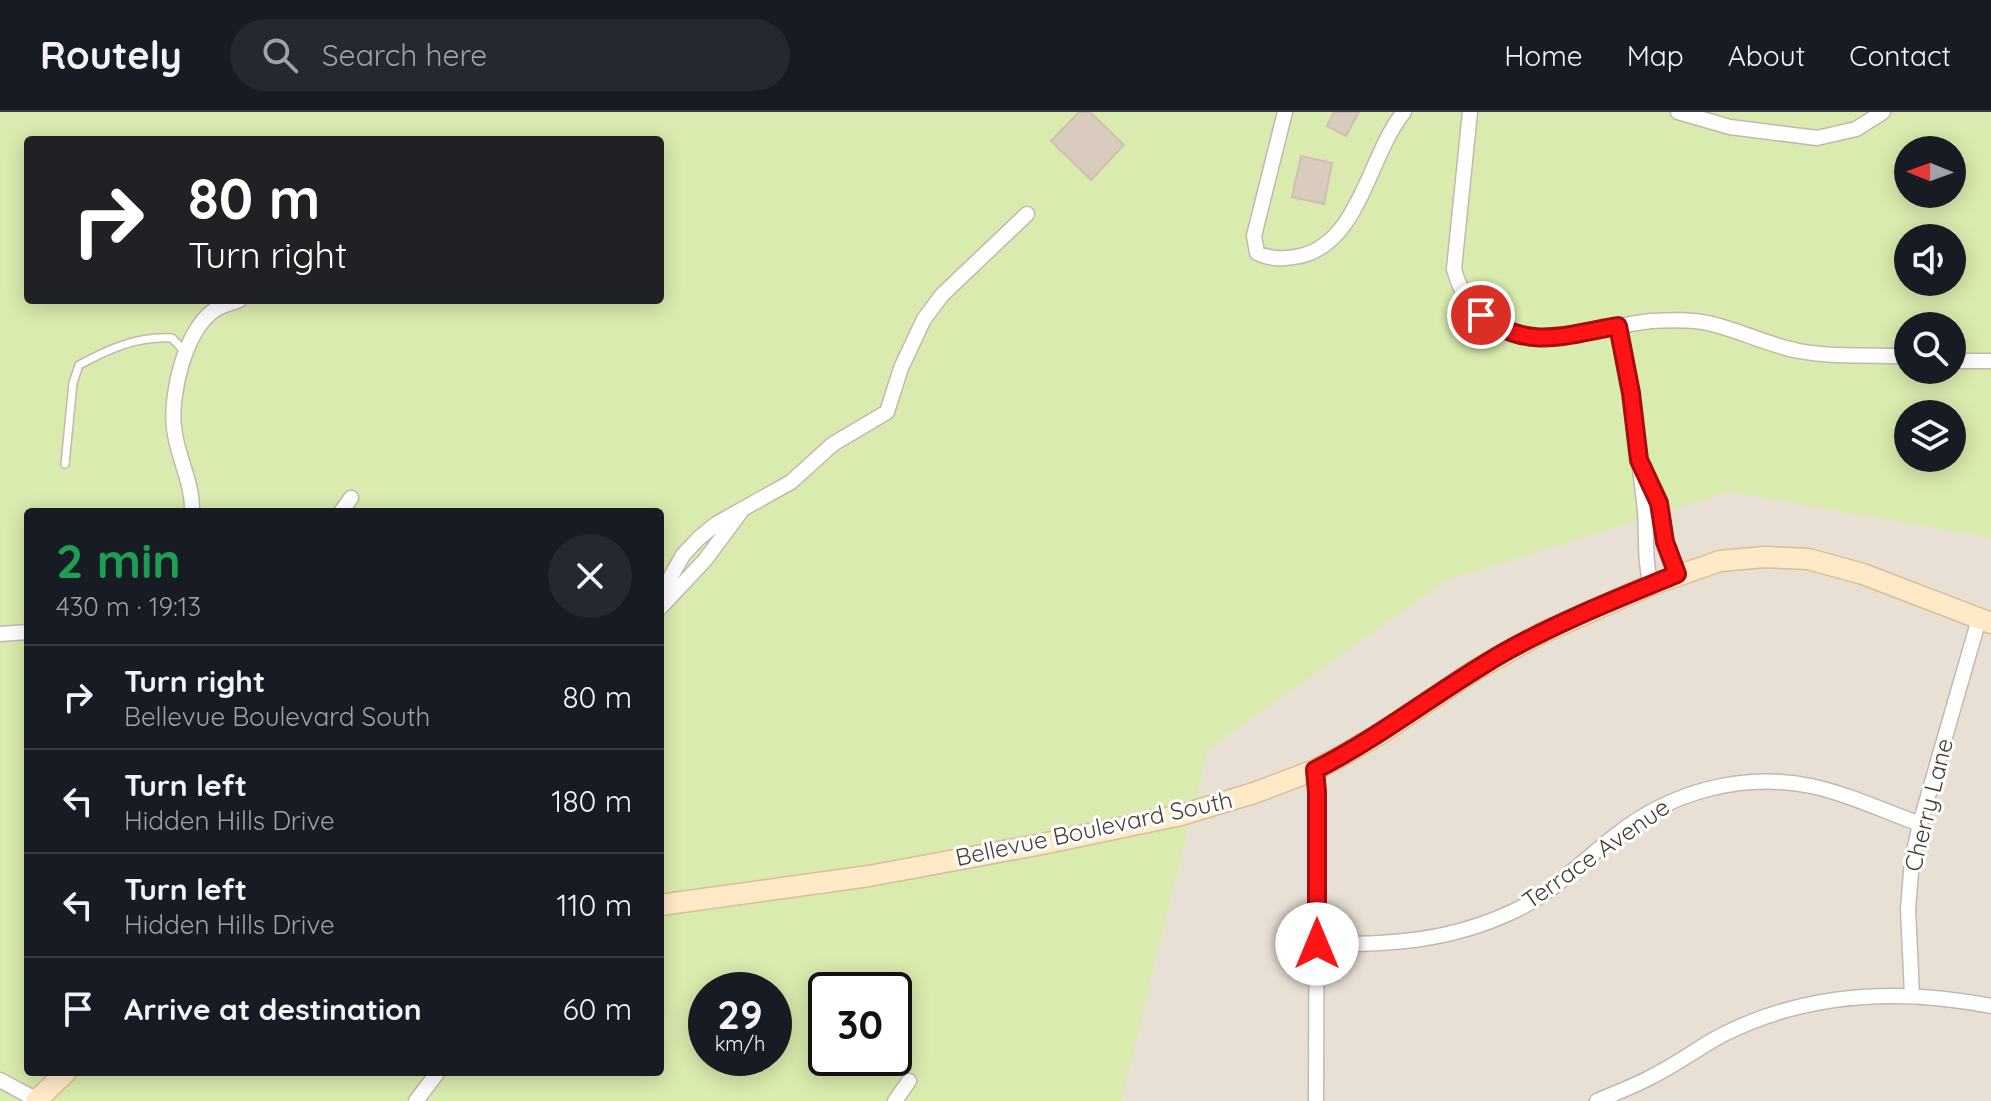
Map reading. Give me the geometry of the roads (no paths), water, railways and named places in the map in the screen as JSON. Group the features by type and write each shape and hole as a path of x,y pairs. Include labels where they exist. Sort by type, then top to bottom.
{"street":[{"path":"1285,112 1256,226 1257,253 1277,259 1320,248 1333,239 1360,196 1393,125 1404,112"},
{"path":"1470,112 1454,269 1463,294 1496,327 1524,337 1557,336 1650,321 1690,321 1711,324 1803,352 1894,356"},
{"path":"1678,112 1730,127 1817,138 1856,129 1883,112"},
{"path":"664,588 676,564 716,524 791,482 833,444 887,412 901,368 924,319 942,295 1027,214"},
{"path":"192,508 191,487 181,463 174,429 173,400 186,353 199,329 215,310 229,304"},
{"path":"1618,326 1631,393 1645,513 1646,567 1651,585"},
{"path":"1966,361 1991,361"},
{"path":"1639,460 1659,503 1665,542 1677,574"},
{"path":"344,508 351,498"},
{"path":"664,604 705,560 744,508"},
{"name":"Bellevue Boulevard South","path":"664,904 869,876 1057,841 1217,805 1315,770 1380,734 1505,652 1651,585 1720,561 1786,557 1808,559 1863,574 1985,621"},
{"name":"Cherry Lane","path":"1912,995 1908,909 1912,860 1920,824 1985,621"},
{"path":"0,634 24,632"},
{"path":"1315,770 1316,1101"},
{"name":"Terrace Avenue","path":"1317,944 1380,945 1416,941 1448,934 1514,911 1545,893 1616,835 1664,804 1726,785 1752,782 1809,786 1920,824"},
{"path":"1597,1101 1651,1078 1721,1036 1778,1012 1833,999 1912,995 1991,1006"},
{"path":"0,1080 37,1100 62,1076"},
{"path":"416,1101 435,1076"},
{"path":"895,1101 909,1081"}],"lane":[{"path":"65,464 73,383 79,365 105,351 148,337 172,338 186,353"}]}
